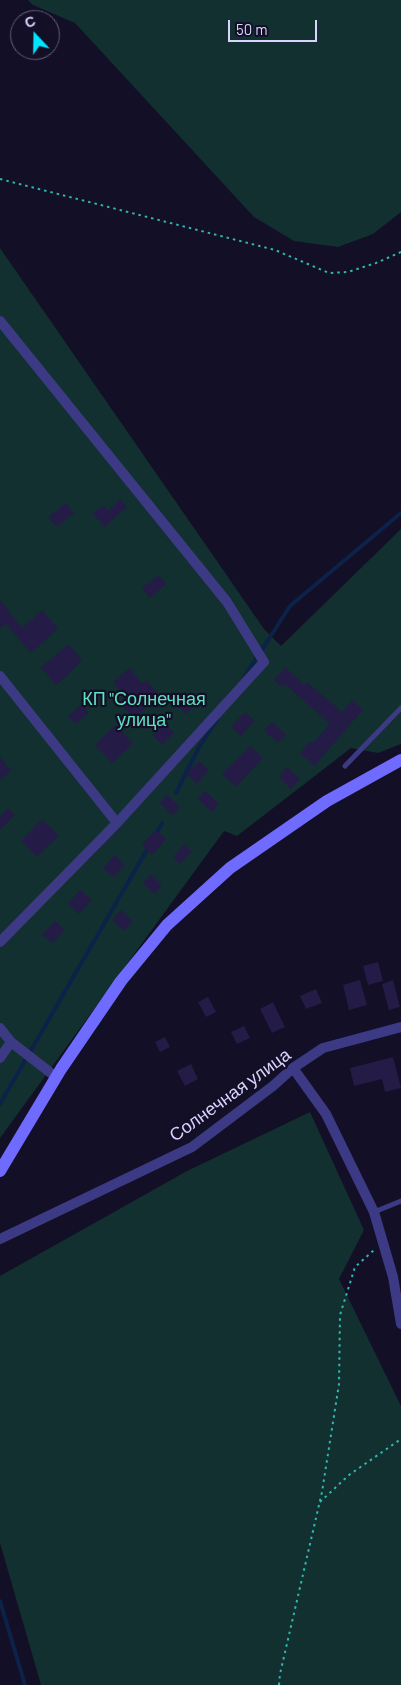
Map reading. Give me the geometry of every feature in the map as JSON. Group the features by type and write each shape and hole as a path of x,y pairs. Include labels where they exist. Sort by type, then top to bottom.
{"main road":[{"path":"0,1171 56,1077 121,981 167,925 230,868 327,802 401,760"}],"street":[{"path":"0,321 227,602 264,662 117,823 0,942"},
{"path":"0,676 117,823"},
{"name":"Солнечная улица","path":"0,1239 192,1147 273,1086 293,1068 323,1048 401,1027"},
{"path":"0,1028 10,1042 56,1077"},
{"path":"0,1058 10,1042"},
{"path":"293,1068 326,1114 374,1212 393,1277 401,1324"}],"lane":[{"path":"345,766 401,708"},
{"path":"374,1212 401,1201"}],"path":[{"path":"0,179 275,250 329,273 348,272 401,252"},
{"path":"279,1685 320,1502 339,1384 340,1315 355,1267 383,1242"},
{"path":"320,1502 349,1475 401,1438"}],"green space":[{"path":"28,0 401,0 401,212 373,234 338,247 294,241 254,217 75,23 60,17 60,10 45,10 33,5"},
{"name":"КП \"Солнечная улица\"","path":"0,248 264,629 281,646 401,529 401,744 378,753 351,748 237,836 224,831 0,1138"},
{"path":"310,1112 364,1230 339,1279 401,1406 401,1685 41,1685 0,1543 0,1276 187,1171"}],"building":[{"path":"120,499 127,507 104,527 93,513 103,505 108,511"},
{"path":"66,503 74,513 57,527 48,517"},
{"path":"159,575 166,584 150,598 142,588"},
{"path":"0,600 22,628 42,610 58,629 31,653 6,624 0,628"},
{"path":"69,644 82,660 56,685 41,667"},
{"path":"285,667 304,685 307,682 342,712 352,700 363,710 314,766 300,753 310,741 313,743 330,724 285,684 282,687 274,680"},
{"path":"130,668 142,684 146,680 157,692 143,706 145,708 135,718 121,705 127,700 113,682"},
{"path":"192,695 199,702 186,714 179,707"},
{"path":"82,704 89,713 75,724 68,716"},
{"path":"245,712 255,721 241,736 231,727"},
{"path":"272,722 286,735 278,743 264,730"},
{"path":"165,723 174,733 162,745 153,735"},
{"path":"116,725 133,743 112,763 95,745"},
{"path":"250,746 263,758 236,787 222,774"},
{"path":"0,757 11,771 0,780"},
{"path":"199,761 209,770 197,784 186,774"},
{"path":"287,767 300,779 291,789 279,777"},
{"path":"205,791 219,804 212,812 198,799"},
{"path":"167,795 180,807 172,815 160,803"},
{"path":"8,808 15,815 0,830 0,817"},
{"path":"42,819 59,836 37,857 21,841"},
{"path":"156,830 166,839 152,855 142,845"},
{"path":"185,844 192,851 180,864 173,857"},
{"path":"115,855 125,865 113,877 103,868"},
{"path":"151,874 162,885 154,894 143,883"},
{"path":"80,890 92,900 79,914 68,904"},
{"path":"121,910 133,921 124,931 112,920"},
{"path":"55,921 65,930 52,943 42,935"},
{"path":"378,962 383,981 368,985 363,966"},
{"path":"360,980 367,1005 349,1010 343,985"},
{"path":"393,980 400,1007 389,1010 382,984"},
{"path":"316,989 322,1003 306,1009 300,996"},
{"path":"208,997 216,1012 206,1017 198,1002"},
{"path":"273,1002 285,1027 272,1033 260,1009"},
{"path":"244,1026 250,1038 237,1044 231,1032"},
{"path":"165,1037 170,1047 160,1052 155,1042"},
{"path":"393,1057 401,1088 385,1092 382,1079 354,1086 350,1068"},
{"path":"191,1064 198,1079 185,1086 177,1071"}],"waterway":[{"path":"245,676 290,606 401,513"},
{"path":"176,793 199,747 217,720"},
{"path":"156,834 162,823"},
{"path":"0,1104 149,846"},
{"path":"0,1601 25,1685"}]}
